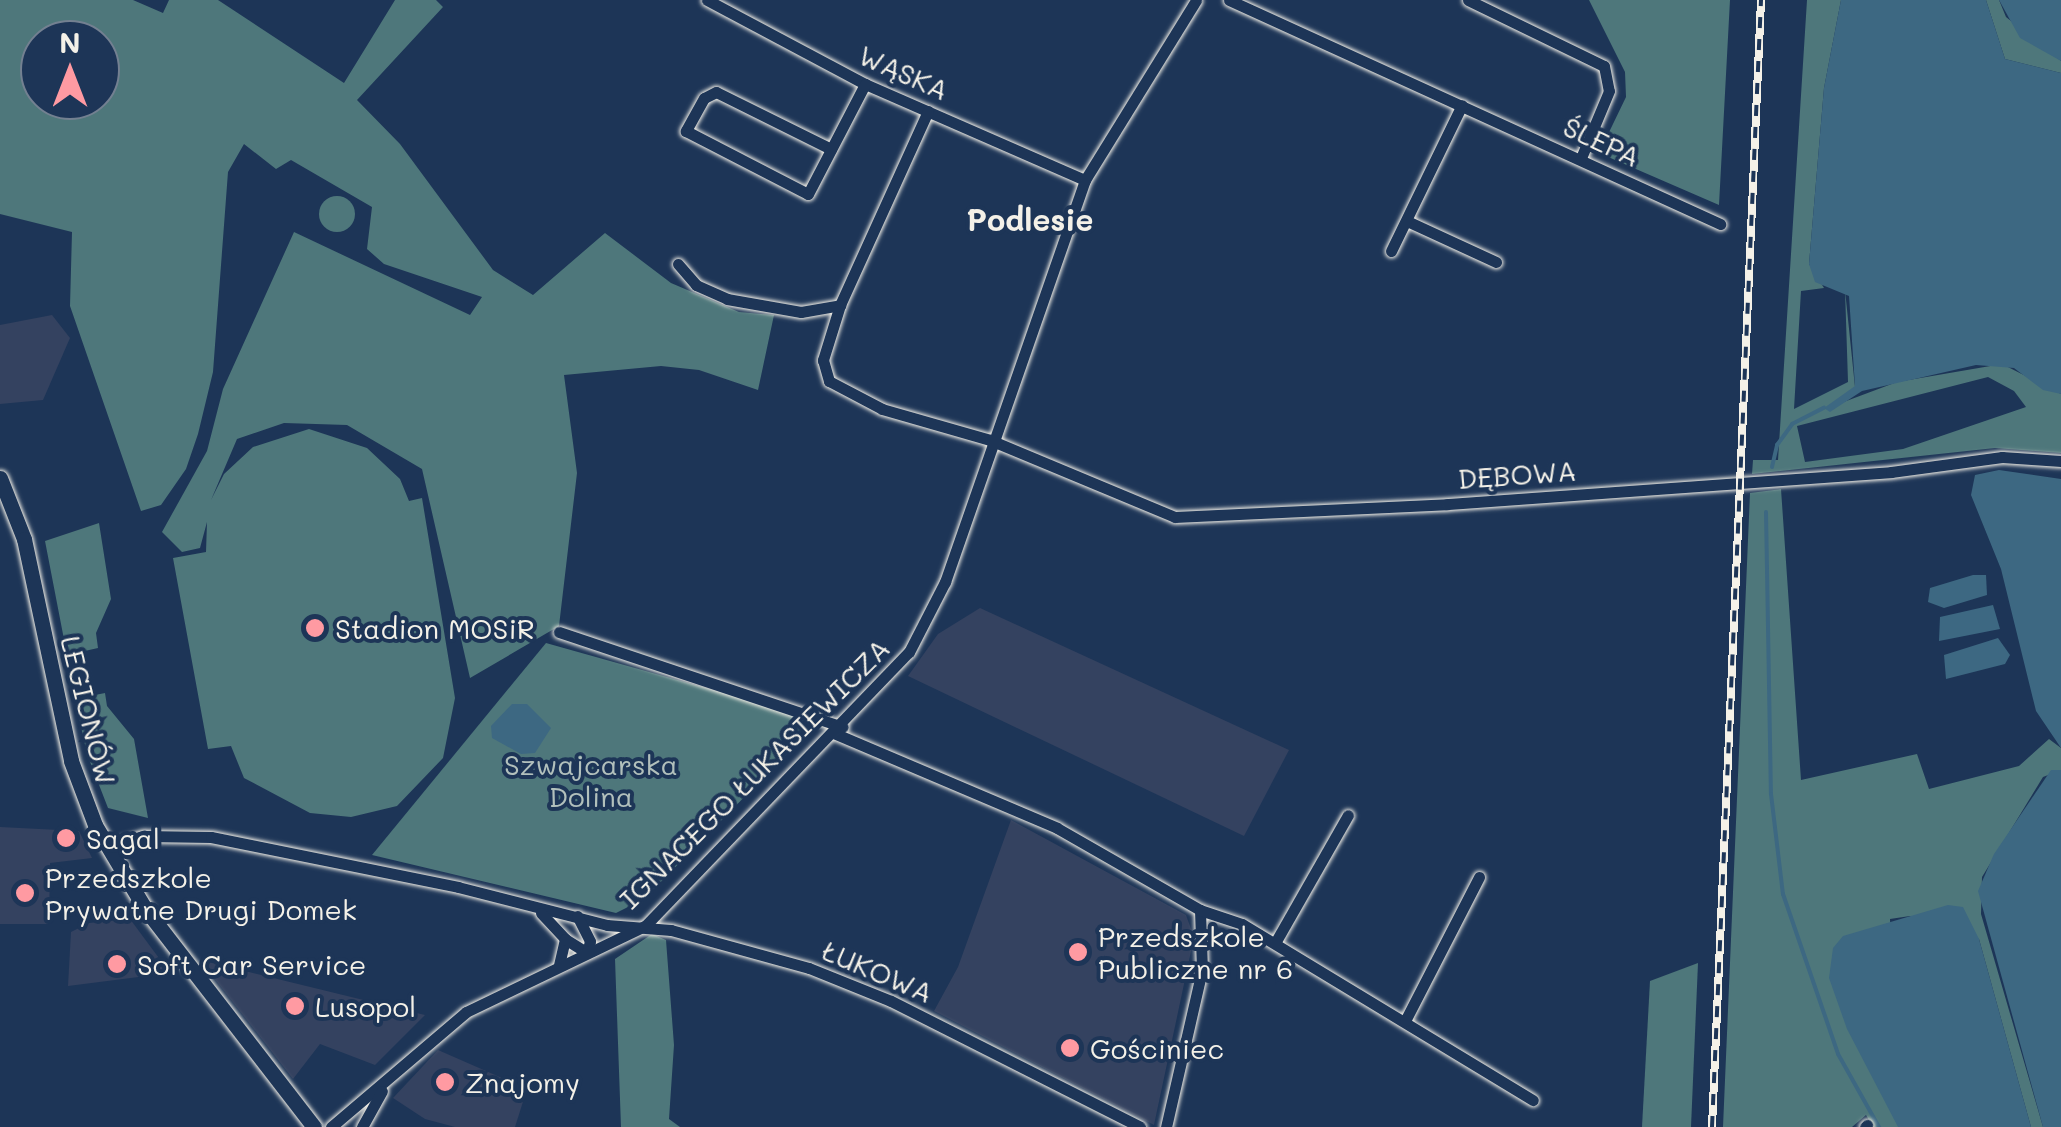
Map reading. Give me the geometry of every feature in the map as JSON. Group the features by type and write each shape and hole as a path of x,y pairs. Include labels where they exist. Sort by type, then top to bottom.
{"street":[{"name":"WĄSKA","path":"707,0 865,84 1085,180"},
{"name":"IGNACEGO ŁUKASIEWICZA","path":"331,1127 386,1083 448,1024 645,926 840,730 927,624 1085,180 1196,0"},
{"name":"ŚLEPA","path":"1229,0 1720,224"},
{"path":"1468,0 1604,66 1610,90 1581,158"},
{"path":"831,150 716,92 704,98 686,132 808,194 831,150 865,84"},
{"path":"1391,251 1462,105"},
{"name":"DĘBOWA","path":"928,111 840,305 823,360 829,381 896,414 990,440 1195,520 1866,474 2002,457 2061,461"},
{"path":"1407,222 1496,262"},
{"path":"678,264 696,285 728,298 801,312 840,305"},
{"name":"LEGIONÓW","path":"0,478 24,539 71,761 106,847 156,922 314,1127"},
{"path":"558,632 840,730 1057,828 1200,910 1276,943 1532,1100"},
{"path":"1276,943 1348,815"},
{"name":"ŁUKOWA","path":"106,847 156,835 211,838 577,916 645,926 808,968 891,1000 1140,1127"},
{"path":"1405,1021 1479,877"},
{"name":"ŁUKOWA","path":"510,899 551,917 565,938 587,954"},
{"path":"1166,1127 1202,970 1200,910"},
{"path":"577,916 590,941 587,954"},
{"path":"559,966 565,938"},
{"name":"IGNACEGO ŁUKASIEWICZA","path":"362,1127 386,1083"}],"shaded area":[{"path":"1841,0 1986,0 2005,59 2061,73 2061,394 2043,390 2014,368 1976,365 1862,391 1830,412 1824,408 1855,386 1849,296 1815,282 1809,264 1824,88"},
{"path":"1999,0 2061,0 2061,61 2020,38"},
{"path":"52,315 70,338 43,400 0,404 0,325"},
{"path":"1999,470 2061,479 2061,748 2036,711 2001,569 1971,495 1975,475"},
{"path":"1986,575 1987,595 1944,608 1928,602 1930,588"},
{"path":"1993,605 2000,629 1939,641 1940,617"},
{"path":"980,608 1289,750 1244,836 908,676 938,634"},
{"path":"1998,638 2010,655 2005,664 1946,679 1944,655"},
{"path":"512,704 527,704 551,728 535,753 521,754 492,738 491,726"},
{"path":"2051,770 2061,770 2061,1127 2043,1127 1978,891 1994,854"},
{"name":"Przedszkole Publiczne nr 6","path":"1011,820 1186,915 1194,937 1154,1125 934,1011 958,967"},
{"name":"Przedszkole Prywatne Drugi Domek","path":"0,827 79,831 92,858 50,863 49,924 0,924"},
{"path":"1948,905 1963,907 1979,939 2031,1127 1898,1127 1847,1029 1829,978 1833,948 1843,936"},
{"path":"130,919 170,973 68,986 71,932 89,923"},
{"path":"200,960 425,1015 375,1065 320,1044 293,1079"},
{"path":"438,1050 527,1089 515,1127 455,1127 425,1119 393,1098"}],"green space":[{"path":"0,0 133,0 163,13 169,0 218,0 344,83 395,0 436,0 443,7 357,100 400,144 493,270 533,295 605,233 671,283 739,312 774,315 758,390 699,370 661,366 564,375 577,473 559,626 470,678 422,469 347,425 284,423 237,439 211,500 224,474 253,447 309,429 367,448 400,479 409,501 422,498 455,698 443,758 397,806 351,817 310,813 244,778 231,746 208,749 173,558 206,552 207,522 200,548 182,552 162,532 207,451 223,389 294,232 470,315 482,297 384,264 367,249 372,207 291,160 276,169 244,144 228,172 213,372 198,434 186,469 161,505 141,511 70,306 72,232 0,214"},
{"path":"1589,0 1730,0 1719,205 1599,153 1626,97 1625,72"},
{"path":"1807,0 1841,0 1824,88 1809,264 1824,288 1801,291 1794,409 1848,382 1845,290 1855,387 1825,409 1897,382 2002,364 2061,394 2061,453 1995,448 1752,474 1753,460 1778,460","holes":["1988,377 2014,391 2026,407 1903,449 1805,462 1797,426"]},
{"path":"1986,0 1999,0 2006,17 2061,61 2061,73 2005,59"},
{"path":"337,196 350,201 355,214 350,227 337,232 324,227 319,214 324,201"},
{"path":"1781,489 1801,780 1917,754 1929,789 2019,766 2049,739 2061,748 2061,770 2043,777 1982,877 1981,914 2043,1127 2031,1127 1979,939 1910,916 1890,919 1898,1127 1873,1127 1866,1115 1852,1127 1723,1127 1750,493"},
{"path":"99,523 111,599 96,633 98,648 67,655 45,541"},
{"name":"Szwajcarska Dolina","path":"546,643 820,720 644,899 616,913 372,855"},
{"path":"105,693 107,706 134,739 148,818 108,808 87,754 75,699"},
{"path":"652,934 666,940 674,1045 669,1119 680,1127 621,1127 615,959"},
{"path":"1698,963 1691,1127 1642,1127 1650,981"}],"waterway":[{"path":"1772,467 1777,445 1792,424 1824,408"},
{"path":"1766,512 1771,794 1783,894 1838,1054 1879,1127"}],"railway":[{"path":"1712,1127 1761,0"}],"place":[{"name":"Stadion MOSiR","path":"315,628"},
{"name":"Sagal","path":"66,838"},
{"name":"Przedszkole Prywatne Drugi Domek","path":"25,893"},
{"name":"Przedszkole Publiczne nr 6","path":"1078,952"},
{"name":"Soft Car Service","path":"117,964"},
{"name":"Lusopol","path":"295,1006"},
{"name":"Gościniec","path":"1070,1048"},
{"name":"Znajomy","path":"445,1082"}],"district":[{"name":"Podlesie","path":"1030,219"}]}
